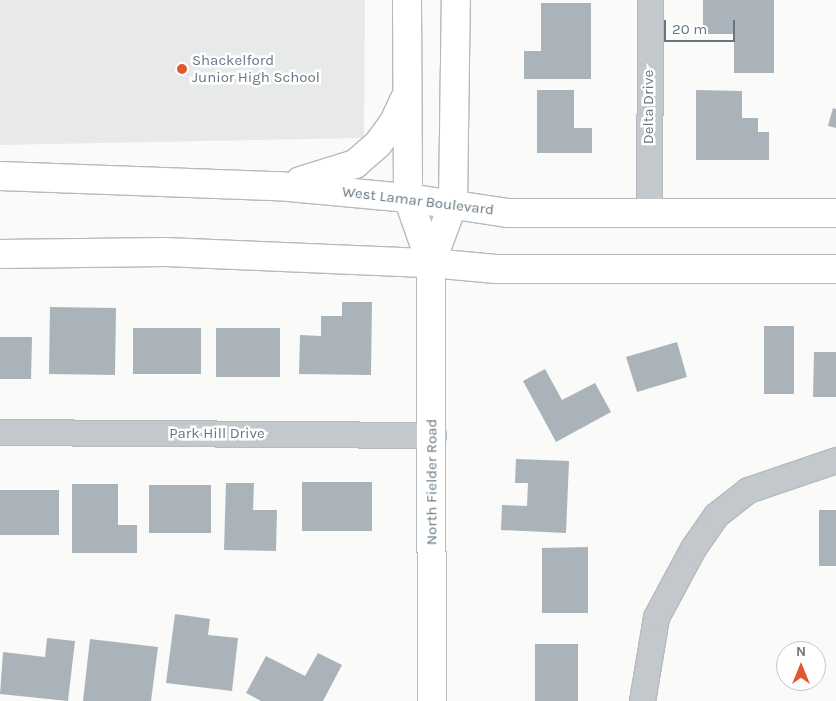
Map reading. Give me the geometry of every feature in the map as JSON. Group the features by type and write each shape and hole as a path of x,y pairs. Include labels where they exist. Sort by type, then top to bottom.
{"main road":[{"name":"North Fielder Road","path":"407,0 408,198 431,263 433,435 432,701"},
{"name":"North Fielder Road","path":"431,263 452,204 456,0"},
{"path":"278,186 330,174 355,164 378,144 394,122 407,92"},
{"name":"West Lamar Boulevard","path":"0,176 278,186 408,198 507,213 836,213"},
{"path":"0,254 165,252 431,263 496,269 836,270"}],"street":[{"name":"Delta Drive","path":"649,214 650,0"},
{"name":"Park Hill Drive","path":"0,432 433,435"},
{"path":"642,701 656,617 693,548 716,515 748,490 836,460"}],"shaded area":[{"name":"Shackelford Junior High School","path":"0,0 365,0 364,138 0,145"}],"building":[{"path":"703,0 774,0 774,73 734,73 734,34 703,34"},
{"path":"541,3 591,3 591,79 524,79 524,51 541,51"},
{"path":"537,90 574,90 574,128 592,128 592,153 537,153"},
{"path":"696,90 742,91 742,118 758,118 758,132 769,132 769,160 696,160"},
{"path":"833,108 836,109 836,128 828,126"},
{"path":"342,302 372,302 371,375 299,374 300,335 321,336 321,316 342,316"},
{"path":"50,307 116,308 115,375 49,374"},
{"path":"764,326 794,326 794,394 764,394"},
{"path":"133,328 201,328 201,374 133,374"},
{"path":"216,328 280,328 280,377 216,377"},
{"path":"0,337 32,337 31,379 0,379"},
{"path":"677,342 687,377 637,392 626,357"},
{"path":"814,352 836,352 836,397 813,397"},
{"path":"545,369 562,400 595,383 611,412 556,442 523,381"},
{"path":"516,459 569,461 566,533 501,530 502,505 527,506 528,483 515,483"},
{"path":"302,482 372,482 372,531 302,531"},
{"path":"226,483 254,483 253,510 277,510 276,551 224,550"},
{"path":"72,484 118,484 118,525 137,525 137,553 72,553"},
{"path":"149,485 211,485 211,533 149,533"},
{"path":"0,490 59,490 59,535 0,535"},
{"path":"819,510 836,510 836,566 819,566"},
{"path":"588,547 588,613 542,613 542,548"},
{"path":"175,614 210,619 208,635 238,638 232,691 166,683"},
{"path":"47,638 75,641 68,701 0,694 3,652 45,657"},
{"path":"90,639 158,647 151,701 83,701"},
{"path":"535,644 578,644 578,701 535,701"},
{"path":"318,653 342,665 323,701 261,701 246,693 266,656 305,676"}],"place":[{"name":"Shackelford Junior High School","path":"182,69"}]}
